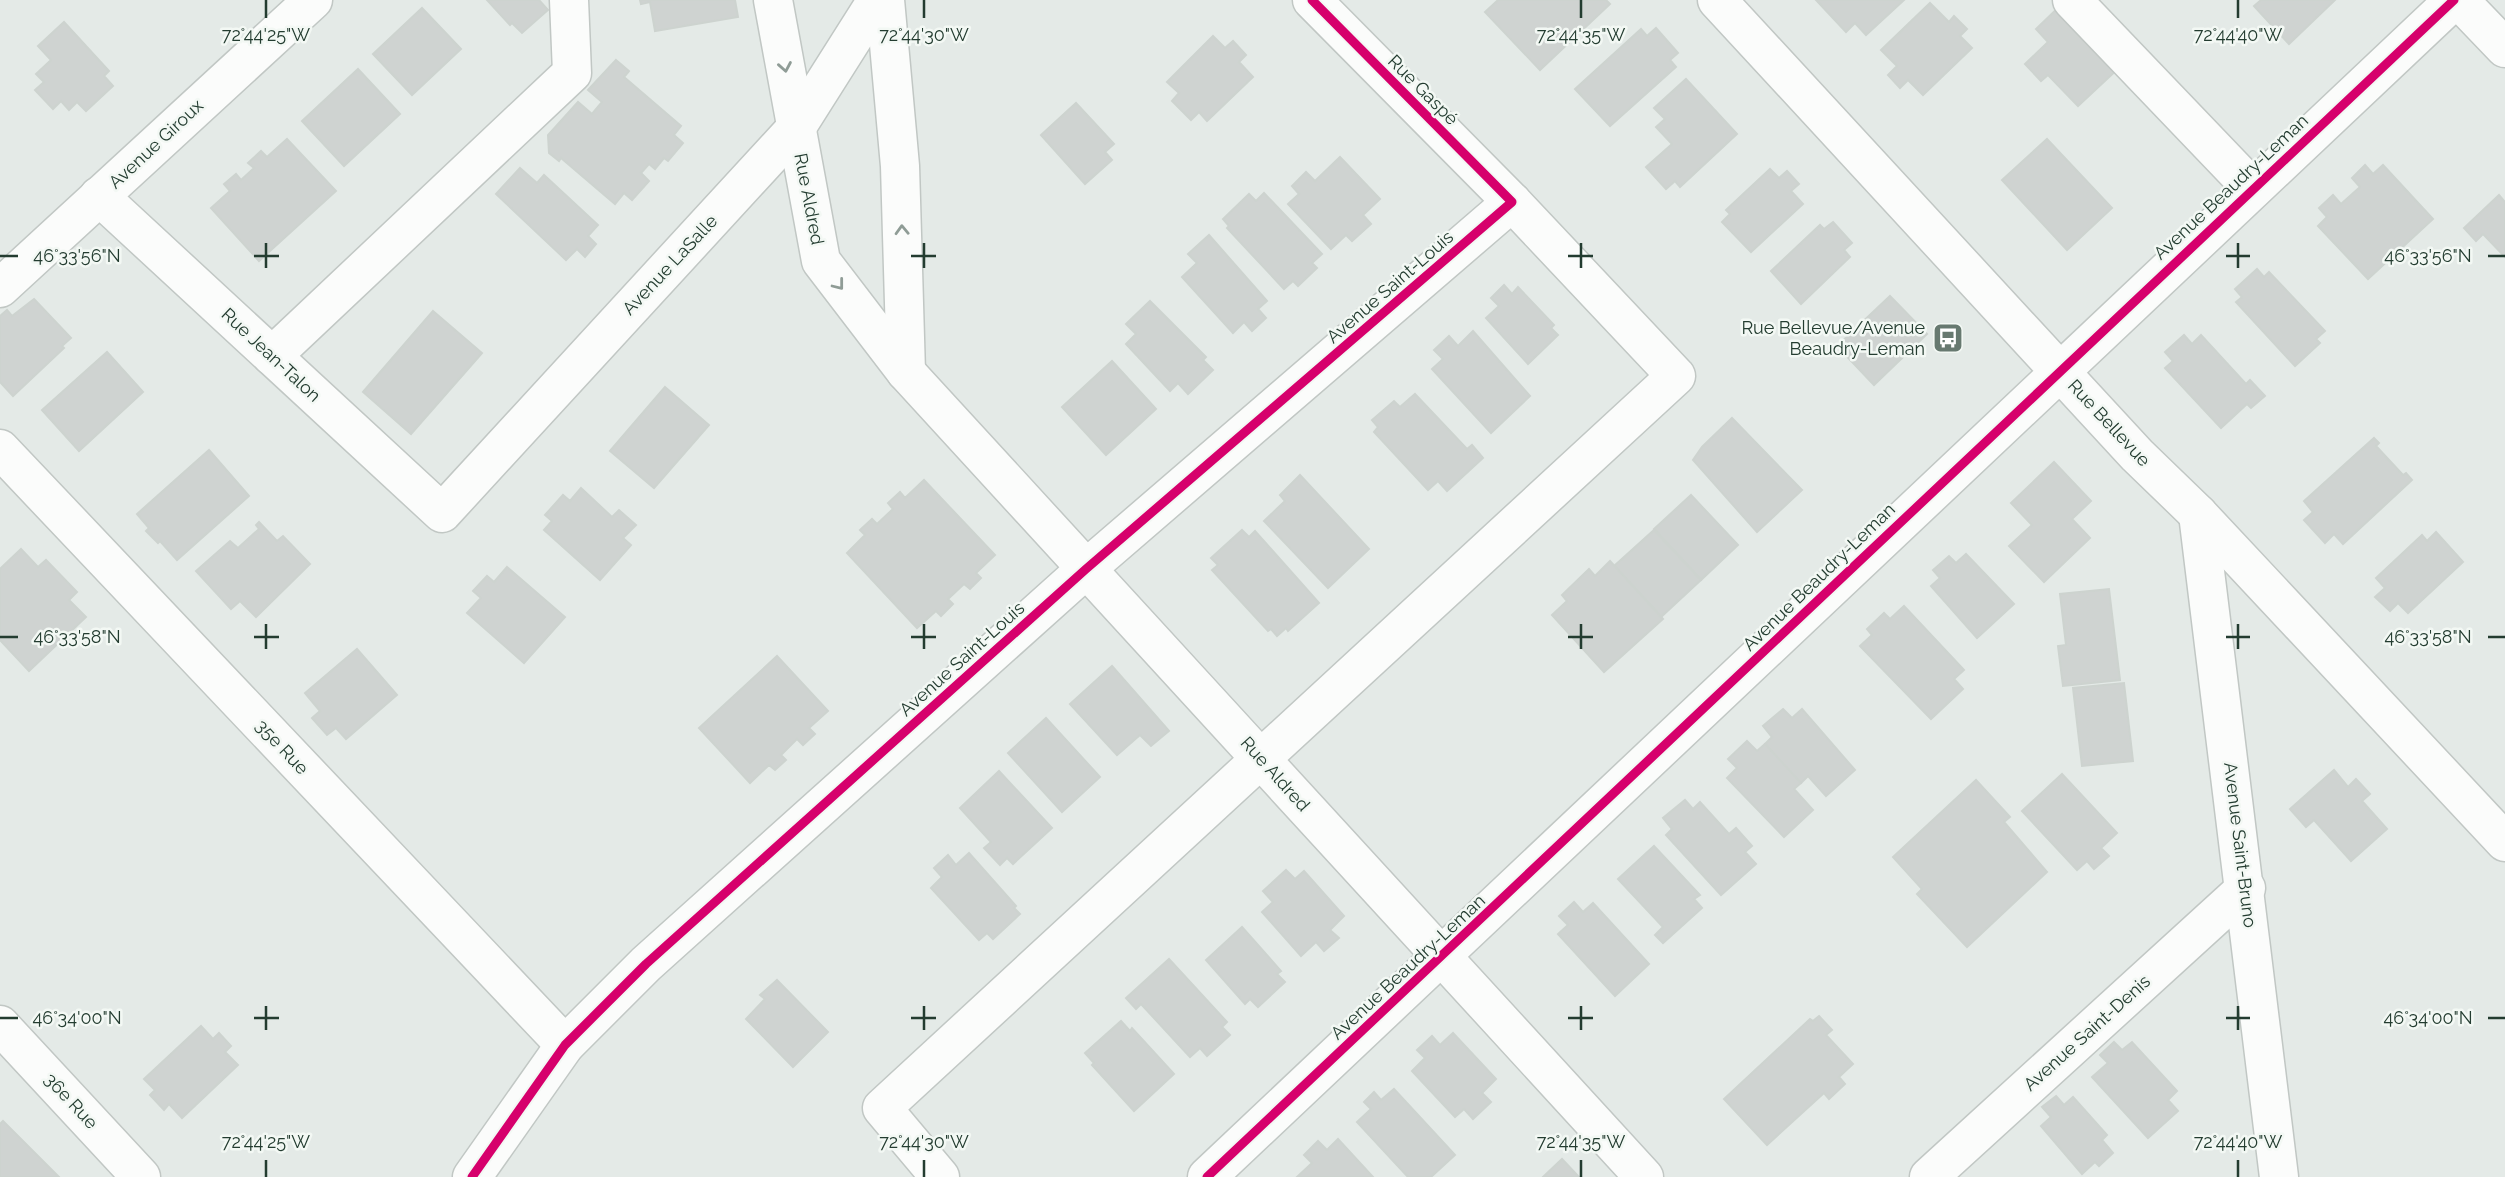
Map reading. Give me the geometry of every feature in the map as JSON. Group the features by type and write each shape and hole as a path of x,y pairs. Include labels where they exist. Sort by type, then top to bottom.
{"street":[{"name":"Avenue Giroux","path":"0,288 313,0"},
{"path":"272,356 572,73 569,0"},
{"name":"Rue Aldred","path":"773,0 821,261 906,372 1644,1177"},
{"name":"Avenue LaSalle","path":"442,513 796,128 877,0"},
{"path":"885,0 900,166 906,372"},
{"name":"Rue Gaspé","path":"1260,758 1676,376 1512,202 1312,0"},
{"name":"Rue Bellevue","path":"1717,0 2137,455 2198,514 2505,842"},
{"path":"2072,0 2253,189"},
{"name":"Avenue Beaudry-Leman","path":"1207,1177 2454,0"},
{"path":"2459,0 2505,48"},
{"name":"Rue Jean-Talon","path":"99,196 442,513"},
{"name":"Avenue Saint-Louis","path":"472,1177 565,1045 657,955 1086,569 1512,202"},
{"name":"35e Rue","path":"0,449 565,1045"},
{"name":"Avenue Saint-Bruno","path":"2198,514 2246,888 2279,1177"},
{"path":"940,1177 882,1108 1260,758"},
{"name":"Avenue Saint-Denis","path":"1929,1177 2246,888"},
{"name":"36e Rue","path":"0,1025 141,1177"}],"building":[{"path":"487,0 539,0 548,10 522,33 512,23 510,25"},
{"path":"640,0 735,0 738,17 655,31 650,2 641,4"},
{"path":"1498,0 1606,0 1610,4 1540,70 1485,12"},
{"path":"1816,0 1904,0 1866,35 1855,23 1846,32"},
{"path":"2261,0 2335,0 2289,44 2254,6"},
{"path":"1930,3 1949,22 1954,16 1967,29 1960,36 1972,48 1923,95 1908,80 1900,88 1888,75 1897,66 1881,50"},
{"path":"2062,4 2121,66 2078,106 2048,75 2041,81 2025,64 2048,42 2036,29"},
{"path":"422,8 461,49 412,95 373,54"},
{"path":"64,22 109,71 104,76 113,86 86,111 77,102 69,110 61,101 53,109 35,90 44,82 36,74 51,60 38,46"},
{"path":"1656,28 1678,53 1670,60 1676,67 1610,126 1575,89 1641,29 1647,36"},
{"path":"1213,36 1225,48 1233,41 1246,55 1239,62 1253,77 1207,121 1199,112 1191,120 1172,101 1179,93 1167,82"},
{"path":"616,60 629,71 624,77 681,126 674,135 683,143 668,161 664,158 655,169 649,164 641,173 649,181 632,200 624,193 615,204 561,158 559,161 549,153 548,135 578,102 592,114 602,102 588,90"},
{"path":"358,69 400,114 344,166 302,121"},
{"path":"1686,79 1737,134 1680,187 1675,181 1666,189 1646,167 1672,144 1656,127 1665,119 1654,108"},
{"path":"1076,103 1114,144 1105,152 1112,160 1085,184 1041,135"},
{"path":"287,139 336,191 259,261 211,208 230,191 224,184 236,174 241,180 254,168 248,163 261,151 267,157"},
{"path":"2047,139 2112,208 2067,250 2002,180"},
{"path":"1340,157 1380,199 1363,215 1371,224 1352,241 1346,235 1331,249 1288,204 1299,194 1292,186 1306,172 1315,181"},
{"path":"2365,165 2373,174 2383,165 2433,219 2368,279 2318,226 2327,217 2319,208 2333,195 2341,204 2360,187 2352,178"},
{"path":"520,168 537,183 544,175 598,225 588,236 596,244 585,257 577,249 566,260 496,194"},
{"path":"1770,169 1779,178 1787,171 1799,184 1791,191 1803,204 1751,252 1722,222 1730,214 1726,210"},
{"path":"1264,193 1322,254 1312,263 1317,268 1298,286 1293,281 1284,289 1227,228 1229,226 1223,219 1249,194 1256,201"},
{"path":"2499,195 2505,202 2505,257 2483,234 2476,241 2464,228"},
{"path":"1833,222 1852,243 1844,250 1850,257 1801,304 1771,271 1820,225 1824,229"},
{"path":"1209,235 1267,301 1258,309 1266,318 1252,331 1244,322 1233,333 1182,277 1197,263 1188,254"},
{"path":"2257,269 2264,277 2269,272 2325,331 2316,339 2320,343 2295,366 2236,302 2242,297 2235,289"},
{"path":"1504,285 1512,294 1518,287 1554,325 1551,328 1558,335 1528,364 1486,318 1499,306 1491,298"},
{"path":"1890,296 1927,334 1874,385 1837,346"},
{"path":"34,299 71,338 62,346 64,348 13,396 0,382 0,316 7,310 12,316"},
{"path":"1150,301 1206,357 1203,360 1213,370 1188,394 1178,383 1170,391 1126,344 1136,334 1126,324"},
{"path":"433,311 482,353 411,434 363,392"},
{"path":"1473,331 1530,396 1491,433 1432,369 1443,359 1434,350 1449,336 1458,346"},
{"path":"2184,335 2192,344 2201,335 2246,384 2250,380 2265,396 2251,408 2247,404 2221,428 2165,368 2173,361 2165,352"},
{"path":"107,352 143,392 79,451 42,410"},
{"path":"1112,361 1156,409 1106,455 1062,407"},
{"path":"665,387 709,425 654,488 610,451"},
{"path":"1415,394 1467,449 1472,445 1483,458 1447,491 1438,481 1428,490 1374,432 1378,427 1372,420 1394,401 1400,407"},
{"path":"1732,418 1802,490 1757,532 1693,460 1702,447"},
{"path":"2374,438 2379,443 2376,446 2403,475 2406,473 2412,480 2343,544 2334,534 2325,543 2304,520 2313,512 2304,501"},
{"path":"209,450 249,496 177,560 160,541 158,543 146,531 149,528 137,514"},
{"path":"2054,462 2091,501 2072,519 2090,538 2044,582 2009,546 2032,525 2011,503"},
{"path":"1300,475 1369,549 1328,588 1264,521 1285,501 1280,495"},
{"path":"924,480 995,555 976,573 981,578 970,589 964,584 948,599 953,604 941,616 936,611 917,628 847,553 865,535 860,530 872,519 877,524 893,509 888,503 900,492 905,498"},
{"path":"581,488 612,517 619,510 636,525 623,538 631,545 600,580 544,530 552,521 545,515 563,495 570,501"},
{"path":"1691,495 1738,545 1701,580 1654,529"},
{"path":"259,522 277,541 283,536 310,564 256,617 240,601 231,609 196,571 230,541 238,548 259,529 256,525"},
{"path":"1242,530 1249,537 1255,531 1319,603 1288,631 1286,628 1277,636 1271,629 1268,631 1212,570 1218,565 1211,558"},
{"path":"1654,530 1701,580 1661,617 1614,566"},
{"path":"2436,532 2463,562 2408,613 2398,603 2390,611 2375,597 2385,588 2376,578 2422,535 2427,541"},
{"path":"21,549 38,567 46,560 77,592 69,600 86,617 29,671 0,640 0,569"},
{"path":"1966,554 2014,604 1977,638 1931,586 1940,578 1933,570 1949,556 1956,563"},
{"path":"1610,561 1663,619 1604,672 1552,615 1567,601 1562,595 1589,569 1595,576"},
{"path":"507,567 565,617 524,663 467,613 481,598 473,591 487,576 494,582"},
{"path":"2109,589 2120,680 2063,686 2058,646 2066,645 2060,594"},
{"path":"1904,606 1964,670 1954,679 1963,689 1931,719 1860,646 1872,635 1867,629 1884,613 1890,619"},
{"path":"357,649 397,695 346,739 336,728 327,735 312,718 320,711 305,693"},
{"path":"777,656 828,711 809,728 815,734 803,745 797,739 781,755 786,760 775,770 769,765 750,783 699,728"},
{"path":"1112,666 1169,731 1151,746 1140,735 1117,755 1070,704"},
{"path":"2124,683 2133,761 2082,766 2073,688"},
{"path":"1783,709 1792,718 1802,709 1855,770 1826,796 1808,776 1801,783 1765,744 1772,737 1763,726"},
{"path":"1046,718 1100,777 1062,812 1008,753"},
{"path":"1747,741 1757,751 1765,744 1801,783 1794,789 1813,810 1784,837 1727,778 1737,768 1728,759"},
{"path":"2334,770 2348,787 2356,779 2370,794 2362,801 2387,829 2351,861 2314,820 2306,827 2290,809"},
{"path":"999,771 1052,828 1013,864 1007,858 1000,865 984,848 991,842 960,808"},
{"path":"2062,774 2117,833 2101,848 2109,856 2094,869 2087,861 2077,870 2022,811"},
{"path":"1976,780 2010,817 2004,822 2047,872 1967,947 1917,894 1922,889 1893,857"},
{"path":"1685,800 1693,809 1700,802 1729,834 1736,828 1752,846 1745,852 1756,864 1721,895 1666,835 1672,829 1663,818"},
{"path":"1654,846 1700,895 1694,899 1702,908 1663,943 1655,935 1663,927 1618,879"},
{"path":"969,853 1020,914 993,939 987,933 979,940 931,888 942,877 934,868 948,855 956,865"},
{"path":"1286,870 1295,879 1304,871 1344,916 1330,930 1339,938 1324,951 1316,942 1301,956 1262,912 1273,902 1263,891"},
{"path":"1574,902 1583,912 1593,903 1649,964 1615,996 1558,934 1568,925 1559,916"},
{"path":"1242,927 1281,971 1277,974 1285,982 1258,1007 1250,999 1245,1004 1206,960"},
{"path":"1169,959 1227,1022 1222,1027 1230,1035 1207,1056 1200,1048 1190,1057 1141,1004 1136,1009 1126,998"},
{"path":"777,980 828,1032 793,1067 746,1019 765,999 760,995"},
{"path":"1819,1016 1832,1030 1826,1035 1853,1064 1839,1077 1845,1084 1829,1099 1824,1093 1767,1145 1724,1099 1810,1019 1813,1021"},
{"path":"1121,1021 1130,1031 1132,1028 1174,1074 1134,1111 1092,1065 1094,1063 1085,1053"},
{"path":"201,1026 213,1039 219,1033 231,1046 225,1052 238,1065 182,1118 169,1104 164,1110 150,1095 155,1090 144,1079"},
{"path":"1453,1033 1496,1079 1482,1093 1491,1102 1473,1119 1464,1109 1455,1117 1412,1071 1425,1058 1417,1050 1432,1036 1440,1045"},
{"path":"2114,1042 2122,1050 2132,1042 2177,1091 2168,1100 2178,1111 2148,1138 2092,1077 2108,1063 2100,1055"},
{"path":"1394,1089 1455,1155 1431,1177 1408,1177 1357,1122 1371,1109 1364,1102 1374,1092 1381,1100"},
{"path":"2056,1096 2064,1105 2073,1097 2107,1135 2102,1140 2113,1153 2099,1166 2095,1162 2082,1174 2041,1126 2051,1117 2042,1107"},
{"path":"3,1121 59,1177 0,1177 0,1124"},
{"path":"1338,1139 1373,1177 1297,1177 1312,1163 1304,1155 1318,1141 1327,1150"},
{"path":"1562,1159 1579,1177 1543,1177"}],"cycle path":[{"path":"472,1177 565,1045 646,964 1086,569 1512,202 1312,0"},
{"path":"1207,1177 2454,0"}],"place":[{"name":"Rue Bellevue/Avenue Beaudry-Leman","path":"1948,338"}]}
